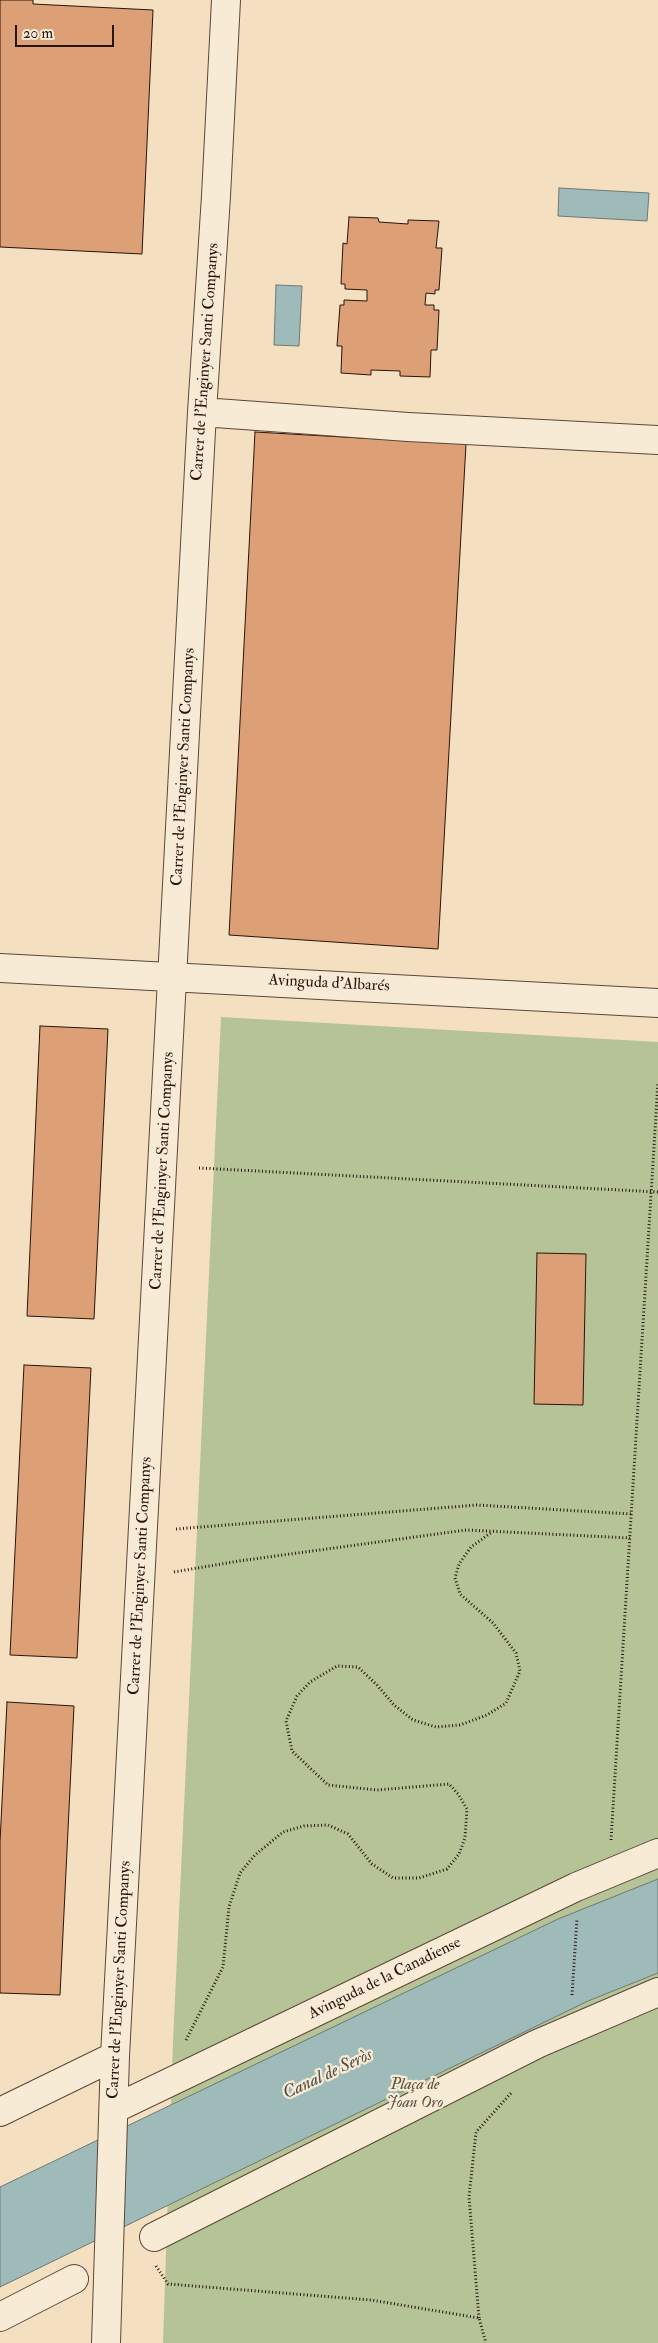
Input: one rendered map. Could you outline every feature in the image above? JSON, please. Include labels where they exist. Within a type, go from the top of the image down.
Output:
[{"type":"street","name":"Carrer de l'Enginyer Santi Companys","points":[[106,2343],[115,2056],[174,976],[202,412],[226,0]]},
{"type":"street","points":[[202,412],[408,427],[658,440]]},
{"type":"street","name":"Avinguda d'Albarés","points":[[0,968],[658,1003]]},
{"type":"street","name":"Avinguda de la Canadiense","points":[[114,2109],[567,1891],[658,1853]]},
{"type":"street","points":[[155,2251],[528,2049],[658,1992]]},
{"type":"street","points":[[0,2112],[115,2056]]},
{"type":"street","points":[[0,2317],[74,2279]]},
{"type":"path","points":[[609,1874],[658,1082]]},
{"type":"path","points":[[198,1168],[658,1192]]},
{"type":"path","points":[[176,1529],[477,1505],[631,1514]]},
{"type":"path","points":[[174,1572],[239,1561],[466,1530],[630,1538]]},
{"type":"path","points":[[184,2044],[223,1967],[230,1907],[240,1873],[255,1855],[283,1832],[304,1826],[328,1825],[348,1834],[372,1864],[393,1878],[419,1878],[447,1869],[459,1854],[465,1838],[467,1809],[449,1784],[377,1790],[328,1785],[292,1751],[286,1721],[297,1696],[310,1682],[337,1666],[358,1666],[377,1684],[394,1705],[413,1720],[436,1727],[460,1724],[487,1714],[506,1703],[520,1672],[516,1653],[493,1624],[460,1594],[455,1578],[459,1564],[471,1547],[492,1532]]},
{"type":"path","points":[[571,2004],[578,1912]]},
{"type":"path","points":[[486,2343],[479,2318],[469,2197],[476,2132],[510,2096],[528,2049]]},
{"type":"path","points":[[155,2251],[168,2284],[371,2300],[479,2318]]},
{"type":"green space","name":"Plaça de Joan Oro","points":[[221,1017],[658,1042],[658,2343],[163,2343],[173,2041]]},
{"type":"water","points":[[559,188],[649,193],[647,221],[558,216]]},
{"type":"water","points":[[276,285],[302,286],[299,346],[274,345]]},
{"type":"water","name":"Canal de Seròs","points":[[658,1879],[658,1973],[588,2001],[0,2287],[0,2187],[558,1919]]},
{"type":"building","points":[[0,0],[33,0],[33,4],[153,10],[142,254],[0,247]]},
{"type":"building","points":[[349,217],[378,218],[379,222],[408,224],[408,220],[439,221],[436,248],[442,248],[439,290],[435,290],[435,294],[426,293],[425,305],[434,305],[434,310],[439,310],[437,350],[431,350],[430,377],[400,376],[400,371],[371,370],[371,375],[341,373],[342,346],[337,346],[340,305],[344,305],[344,300],[367,301],[367,290],[345,289],[345,284],[341,284],[343,243],[347,244]]},
{"type":"building","points":[[255,432],[466,444],[438,949],[229,935]]},
{"type":"building","points":[[40,1026],[108,1029],[94,1319],[27,1316]]},
{"type":"building","points":[[537,1253],[586,1254],[583,1405],[534,1404]]},
{"type":"building","points":[[24,1365],[91,1368],[77,1658],[10,1655]]},
{"type":"building","points":[[7,1702],[74,1706],[60,1995],[0,1993],[0,1842]]}]
